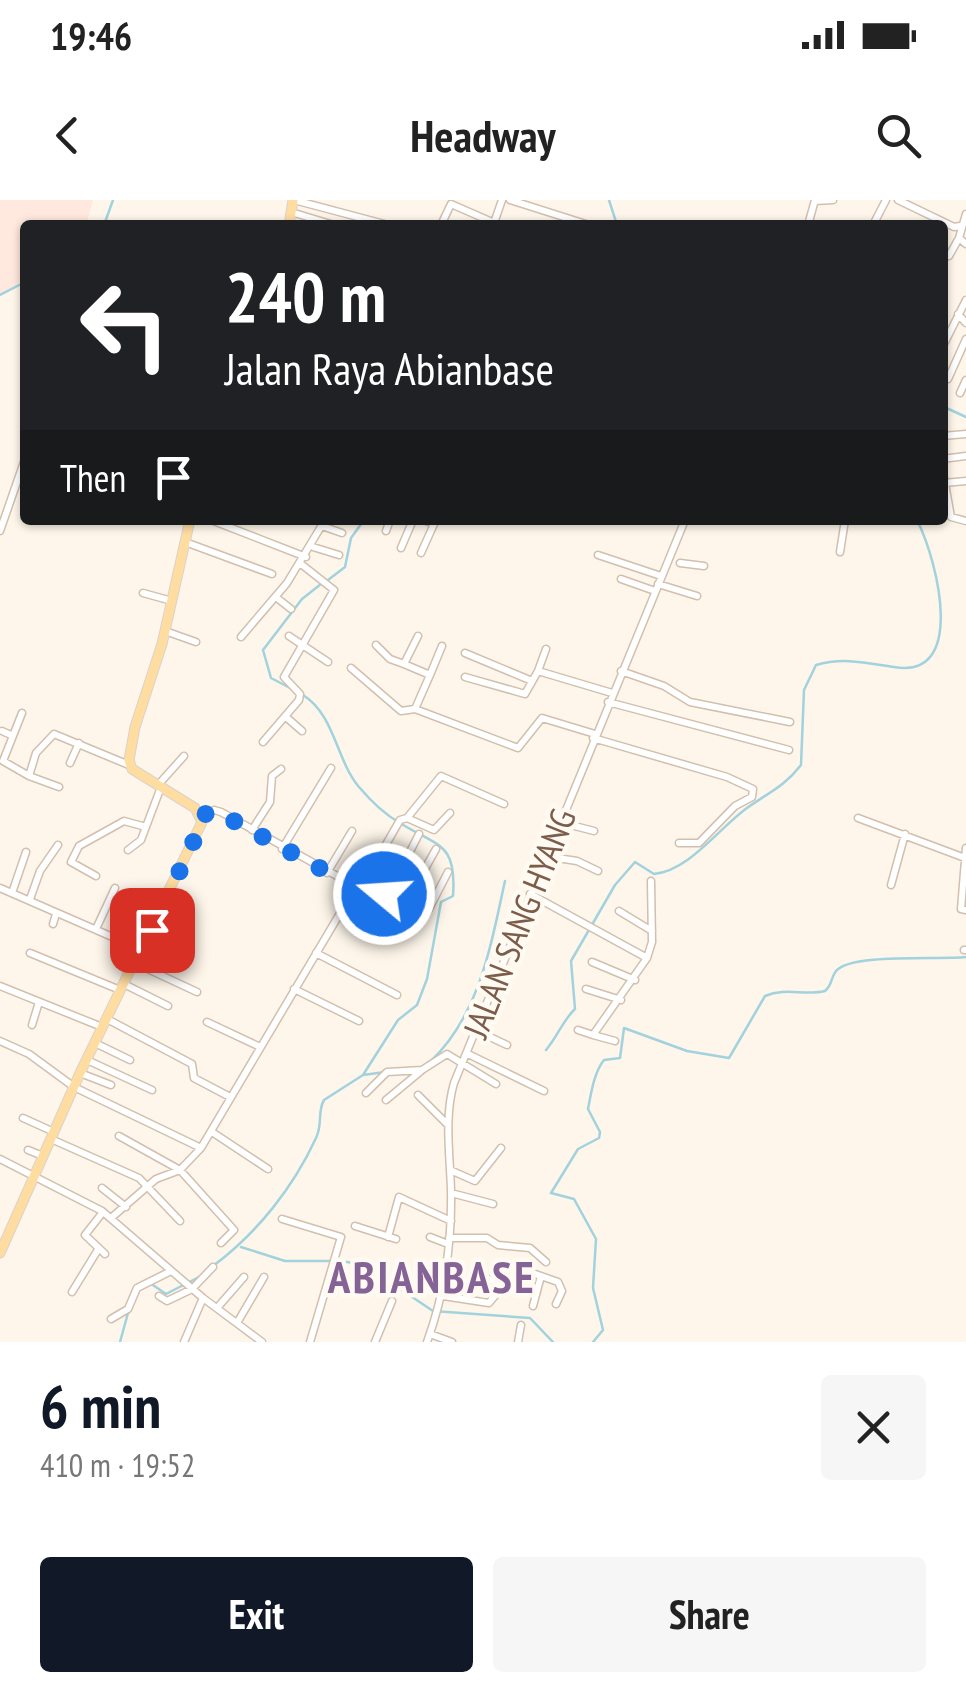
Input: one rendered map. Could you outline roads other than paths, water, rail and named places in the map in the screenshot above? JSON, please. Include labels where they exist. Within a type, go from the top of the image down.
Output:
[{"type":"main road","points":[[290,220],[294,200]]},
{"type":"main road","points":[[0,1253],[5,1231],[36,1174],[80,1072],[198,832],[201,816],[129,765],[134,727],[165,631],[189,525]]},
{"type":"street","points":[[294,200],[369,220]]},
{"type":"street","points":[[510,200],[573,220]]},
{"type":"street","points":[[815,200],[834,200]]},
{"type":"street","points":[[898,200],[933,220]]},
{"type":"street","points":[[443,220],[450,204],[487,220]]},
{"type":"street","points":[[292,212],[318,220]]},
{"type":"street","points":[[949,256],[963,241],[960,226],[966,214]]},
{"type":"street","points":[[948,224],[960,226]]},
{"type":"street","points":[[948,335],[966,300]]},
{"type":"street","points":[[958,314],[966,323]]},
{"type":"street","points":[[948,378],[966,338]]},
{"type":"street","points":[[960,393],[966,380]]},
{"type":"street","points":[[0,531],[20,473]]},
{"type":"street","points":[[223,525],[304,560],[327,580],[333,594],[284,677],[300,696],[263,742]]},
{"type":"street","points":[[241,637],[277,598],[313,547],[323,525]]},
{"type":"street","points":[[328,525],[342,533]]},
{"type":"street","points":[[386,531],[388,525]]},
{"type":"street","points":[[401,548],[410,525]]},
{"type":"street","points":[[420,554],[433,525]]},
{"type":"street","name":"JALAN SANG HYANG","points":[[428,1338],[443,1296],[449,1241],[451,1094],[544,856],[683,525]]},
{"type":"street","points":[[840,552],[845,525]]},
{"type":"street","points":[[185,542],[272,574]]},
{"type":"street","points":[[313,547],[339,555]]},
{"type":"street","points":[[598,555],[658,584],[697,596]]},
{"type":"street","points":[[680,563],[704,566]]},
{"type":"street","points":[[621,579],[658,584]]},
{"type":"street","points":[[287,583],[298,590]]},
{"type":"street","points":[[143,593],[172,601]]},
{"type":"street","points":[[277,598],[292,609]]},
{"type":"street","points":[[165,631],[196,642]]},
{"type":"street","points":[[289,636],[328,662]]},
{"type":"street","points":[[404,664],[418,636]]},
{"type":"street","points":[[376,644],[390,659],[430,675]]},
{"type":"street","points":[[415,709],[442,646]]},
{"type":"street","points":[[464,677],[524,694],[546,649]]},
{"type":"street","points":[[465,652],[532,682]]},
{"type":"street","points":[[351,668],[401,712],[415,709],[518,748],[542,718],[753,790],[752,797],[735,806],[700,842],[678,843]]},
{"type":"street","points":[[621,670],[690,702],[790,722]]},
{"type":"street","points":[[538,671],[612,693]]},
{"type":"street","points":[[608,702],[789,750]]},
{"type":"street","points":[[22,712],[4,764],[59,787]]},
{"type":"street","points":[[286,717],[302,731]]},
{"type":"street","points":[[2,730],[11,735]]},
{"type":"street","points":[[29,776],[36,753],[54,734],[129,765]]},
{"type":"street","points":[[70,764],[79,743]]},
{"type":"street","points":[[128,850],[136,848],[159,786],[184,756]]},
{"type":"street","points":[[282,849],[332,768]]},
{"type":"street","points":[[252,830],[270,802],[272,776],[281,770]]},
{"type":"street","points":[[111,1218],[149,1185],[180,1170],[201,1148],[258,1046],[398,822],[407,818],[441,776],[504,804]]},
{"type":"street","points":[[201,816],[216,810],[282,849],[380,898],[395,881],[419,834]]},
{"type":"street","points":[[407,818],[432,830],[450,813]]},
{"type":"street","points":[[858,818],[905,834],[965,862]]},
{"type":"street","points":[[96,876],[71,862],[80,846],[124,820],[146,827]]},
{"type":"street","points":[[559,822],[594,831]]},
{"type":"street","points":[[327,873],[352,832]]},
{"type":"street","points":[[891,885],[905,834]]},
{"type":"street","points":[[30,898],[40,872],[58,845]]},
{"type":"street","points":[[413,890],[436,848]]},
{"type":"street","points":[[966,848],[961,909],[966,910]]},
{"type":"street","points":[[13,890],[26,852]]},
{"type":"street","points":[[544,856],[577,861],[598,871]]},
{"type":"street","points":[[426,914],[448,872]]},
{"type":"street","points":[[395,881],[433,901]]},
{"type":"street","points":[[593,1035],[647,958],[652,931],[651,881]]},
{"type":"street","points":[[0,888],[13,890],[56,914],[141,950]]},
{"type":"street","points":[[96,929],[116,888]]},
{"type":"street","points":[[138,893],[139,903],[184,916]]},
{"type":"street","points":[[530,894],[647,958]]},
{"type":"street","points":[[619,912],[652,931]]},
{"type":"street","points":[[53,924],[56,914]]},
{"type":"street","points":[[152,930],[176,940]]},
{"type":"street","points":[[30,952],[168,1006]]},
{"type":"street","points":[[316,953],[396,995]]},
{"type":"street","points":[[135,962],[197,992]]},
{"type":"street","points":[[592,962],[635,980]]},
{"type":"street","points":[[0,986],[105,1023],[192,1064],[194,1078],[230,1097]]},
{"type":"street","points":[[294,989],[359,1021]]},
{"type":"street","points":[[586,989],[621,1000]]},
{"type":"street","points":[[32,1026],[39,1002]]},
{"type":"street","points":[[207,1022],[258,1046]]},
{"type":"street","points":[[578,1030],[615,1041]]},
{"type":"street","points":[[476,1031],[507,1045]]},
{"type":"street","points":[[0,1041],[28,1054],[74,1088],[201,1148]]},
{"type":"street","points":[[95,1043],[130,1060]]},
{"type":"street","points":[[386,1100],[446,1054],[496,1084]]},
{"type":"street","points":[[468,1054],[544,1091]]},
{"type":"street","points":[[86,1060],[152,1090]]},
{"type":"street","points":[[366,1092],[388,1072],[422,1070]]},
{"type":"street","points":[[80,1072],[111,1085]]},
{"type":"street","points":[[418,1096],[448,1125]]},
{"type":"street","points":[[23,1118],[149,1185],[180,1221]]},
{"type":"street","points":[[212,1132],[268,1168]]},
{"type":"street","points":[[119,1136],[180,1170],[234,1230],[221,1243]]},
{"type":"street","points":[[450,1170],[475,1181],[500,1148]]},
{"type":"street","points":[[28,1150],[43,1156]]},
{"type":"street","points":[[0,1159],[36,1174],[103,1212],[188,1286],[262,1342]]},
{"type":"street","points":[[102,1188],[126,1207]]},
{"type":"street","points":[[451,1193],[493,1204]]},
{"type":"street","points":[[354,1226],[392,1238],[400,1197],[450,1221]]},
{"type":"street","points":[[72,1292],[102,1251],[85,1235],[103,1212]]},
{"type":"street","points":[[282,1219],[304,1230],[341,1238],[310,1342]]},
{"type":"street","points":[[430,1237],[449,1241],[487,1238],[498,1245],[526,1247],[546,1262]]},
{"type":"street","points":[[159,1296],[170,1300],[213,1267]]},
{"type":"street","points":[[443,1296],[489,1304],[516,1268],[560,1284],[556,1304]]},
{"type":"street","points":[[111,1320],[128,1309],[137,1288],[171,1270]]},
{"type":"street","points":[[534,1306],[541,1276]]},
{"type":"street","points":[[217,1308],[244,1277]]},
{"type":"street","points":[[237,1323],[264,1277]]},
{"type":"street","points":[[488,1279],[504,1284]]},
{"type":"street","points":[[184,1342],[203,1298]]},
{"type":"street","points":[[374,1342],[392,1301]]},
{"type":"street","points":[[518,1342],[521,1325]]},
{"type":"street","points":[[428,1338],[452,1342]]},
{"type":"waterway","points":[[106,220],[113,200]]},
{"type":"waterway","points":[[609,200],[615,220]]},
{"type":"waterway","points":[[0,295],[20,285]]},
{"type":"waterway","points":[[948,409],[966,417]]},
{"type":"waterway","points":[[328,580],[345,567],[351,538],[360,525]]},
{"type":"waterway","points":[[546,1050],[575,1009],[571,961],[615,885],[635,862],[654,874],[679,865],[801,765],[804,690],[816,665],[845,661],[917,666],[931,656],[939,638],[941,615],[933,563],[919,525]]},
{"type":"waterway","points":[[292,689],[271,678],[263,650],[302,599],[321,584]]},
{"type":"waterway","points":[[303,695],[322,714],[351,776],[363,792],[388,815],[435,842],[452,865],[453,896],[441,902],[427,979],[417,1005],[398,1020],[363,1075]]},
{"type":"waterway","points":[[431,1061],[448,1042],[472,1000],[505,881]]},
{"type":"waterway","points":[[593,1342],[603,1330],[593,1288],[596,1239],[574,1199],[551,1193],[578,1149],[599,1138],[600,1132],[588,1109],[592,1090],[604,1060],[620,1058],[624,1028],[687,1051],[729,1058],[765,996],[825,991],[836,971],[858,962],[966,957]]},
{"type":"waterway","points":[[213,1266],[259,1224],[285,1192],[316,1138],[324,1100],[363,1075],[415,1068]]},
{"type":"waterway","points":[[241,1247],[285,1261],[330,1261]]},
{"type":"waterway","points":[[338,1261],[363,1264],[433,1311],[530,1318],[553,1342]]},
{"type":"waterway","points":[[150,1283],[166,1294],[199,1277]]},
{"type":"waterway","points":[[120,1342],[128,1313]]},
{"type":"district","name":"ABIANBASE","points":[[432,1276]]}]
